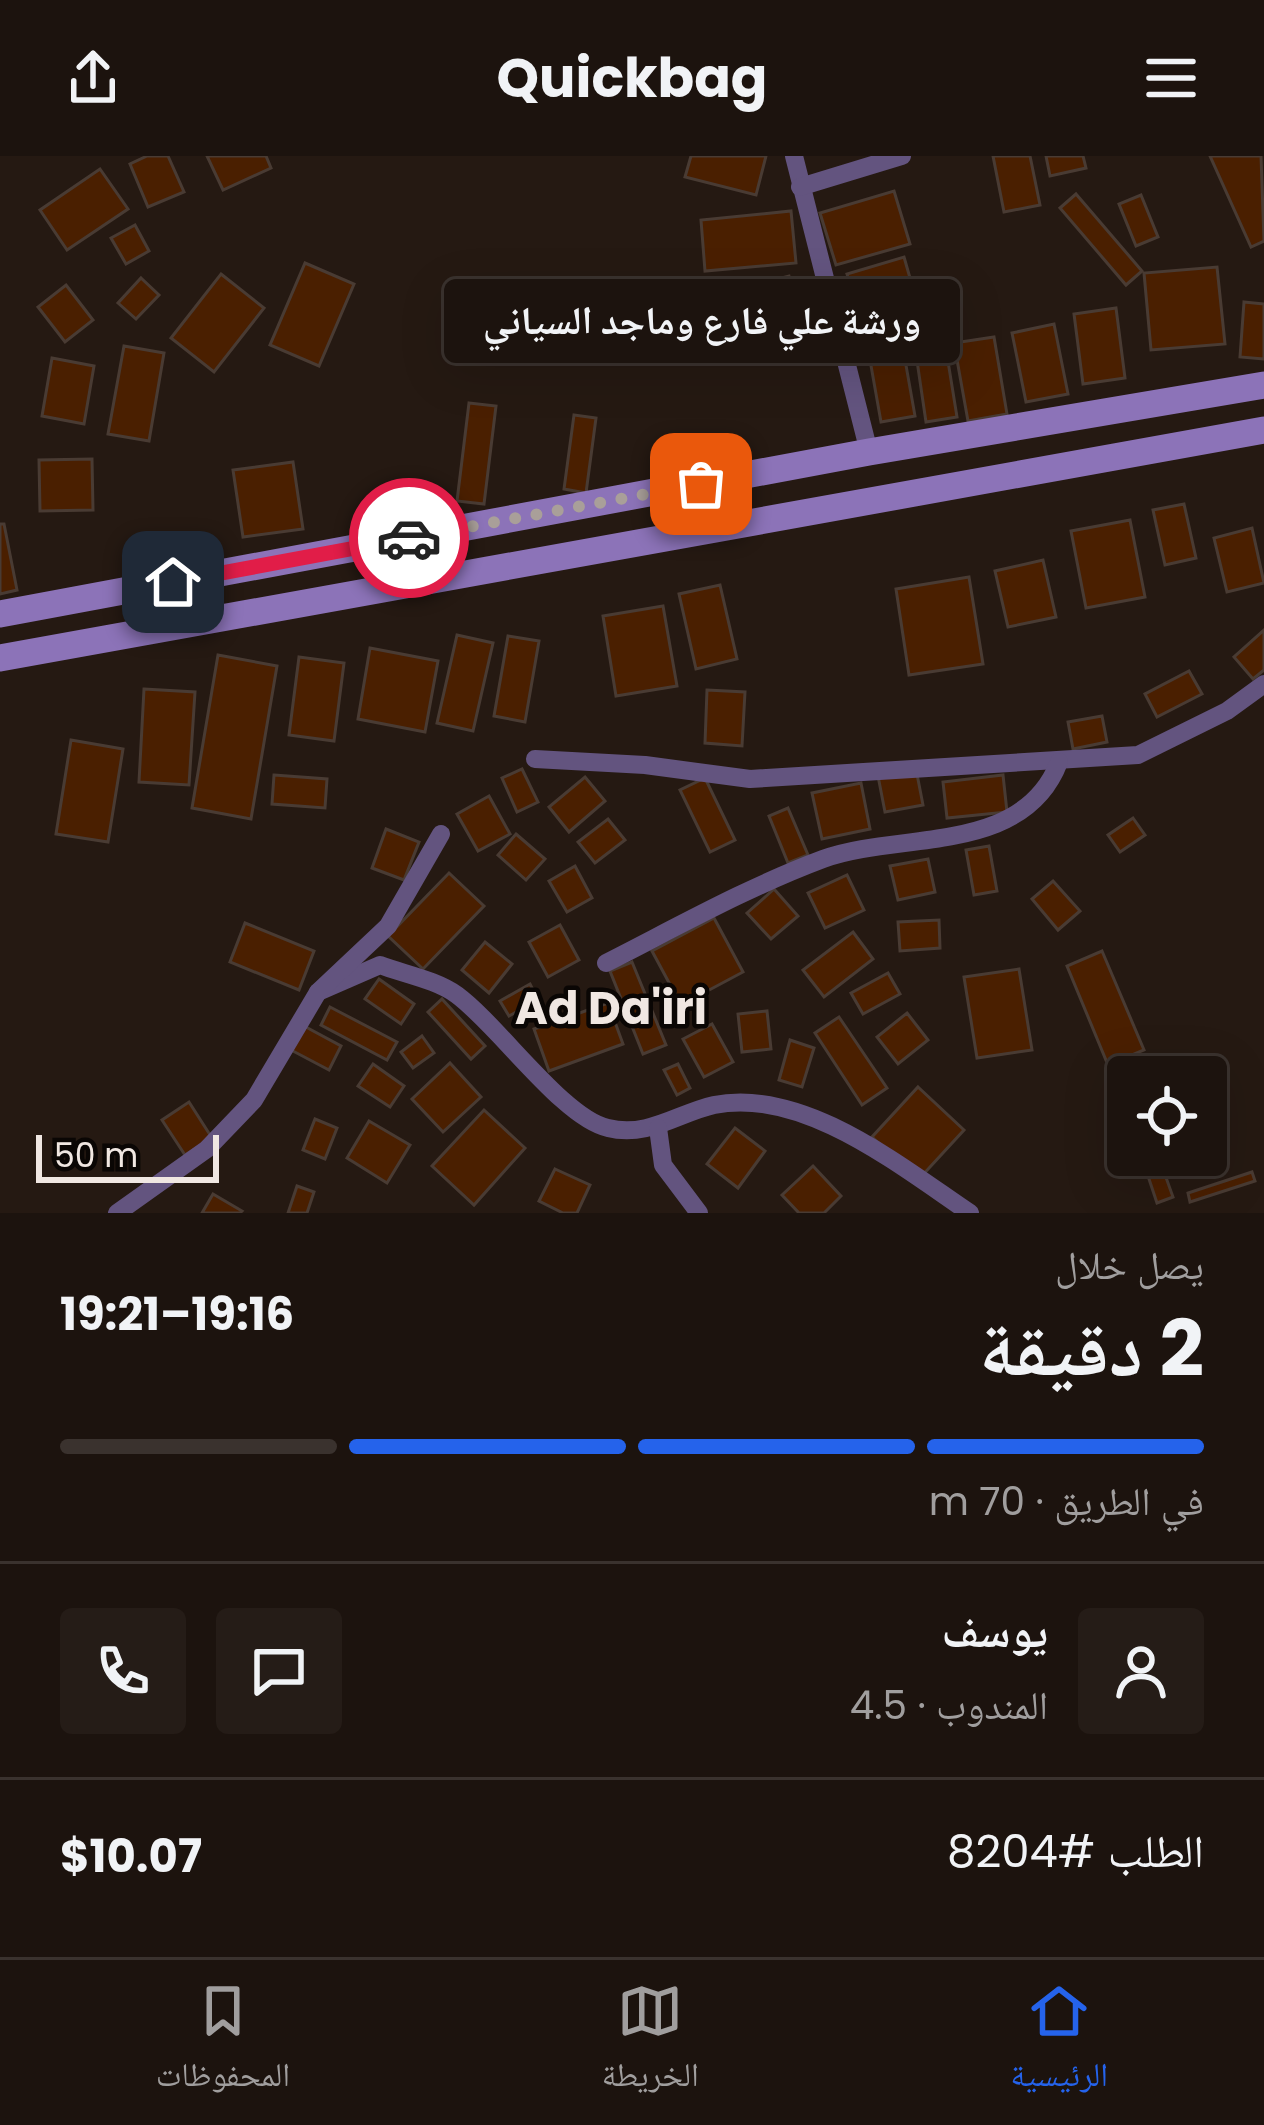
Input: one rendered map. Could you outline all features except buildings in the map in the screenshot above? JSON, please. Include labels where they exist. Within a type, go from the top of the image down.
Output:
[{"type":"main road","points":[[0,614],[869,452],[1264,385]]},
{"type":"main road","points":[[0,658],[1264,430]]},
{"type":"main road","points":[[575,507],[585,551]]},
{"type":"street","points":[[794,156],[869,452]]},
{"type":"street","points":[[800,187],[902,156]]},
{"type":"street","points":[[535,759],[645,764],[750,779],[1138,755],[1227,711],[1264,684]]},
{"type":"street","points":[[606,963],[827,857],[965,836],[1021,811],[1053,778],[1059,761]]},
{"type":"street","points":[[116,1213],[207,1149],[254,1100],[318,992],[388,926],[441,834]]},
{"type":"street","points":[[318,992],[380,965],[454,992],[559,1098],[607,1128],[658,1128],[714,1106],[771,1103],[862,1141],[970,1213]]},
{"type":"street","points":[[658,1128],[663,1166],[699,1213]]},
{"type":"way so far","points":[[409,538],[701,484]]},
{"type":"place","name":"ورشة علي فارع وماجد السياني","points":[[701,484]]},
{"type":"district","name":"Ad Da'iri","points":[[611,1008]]},
{"type":"route","points":[[173,582],[409,538]]}]
